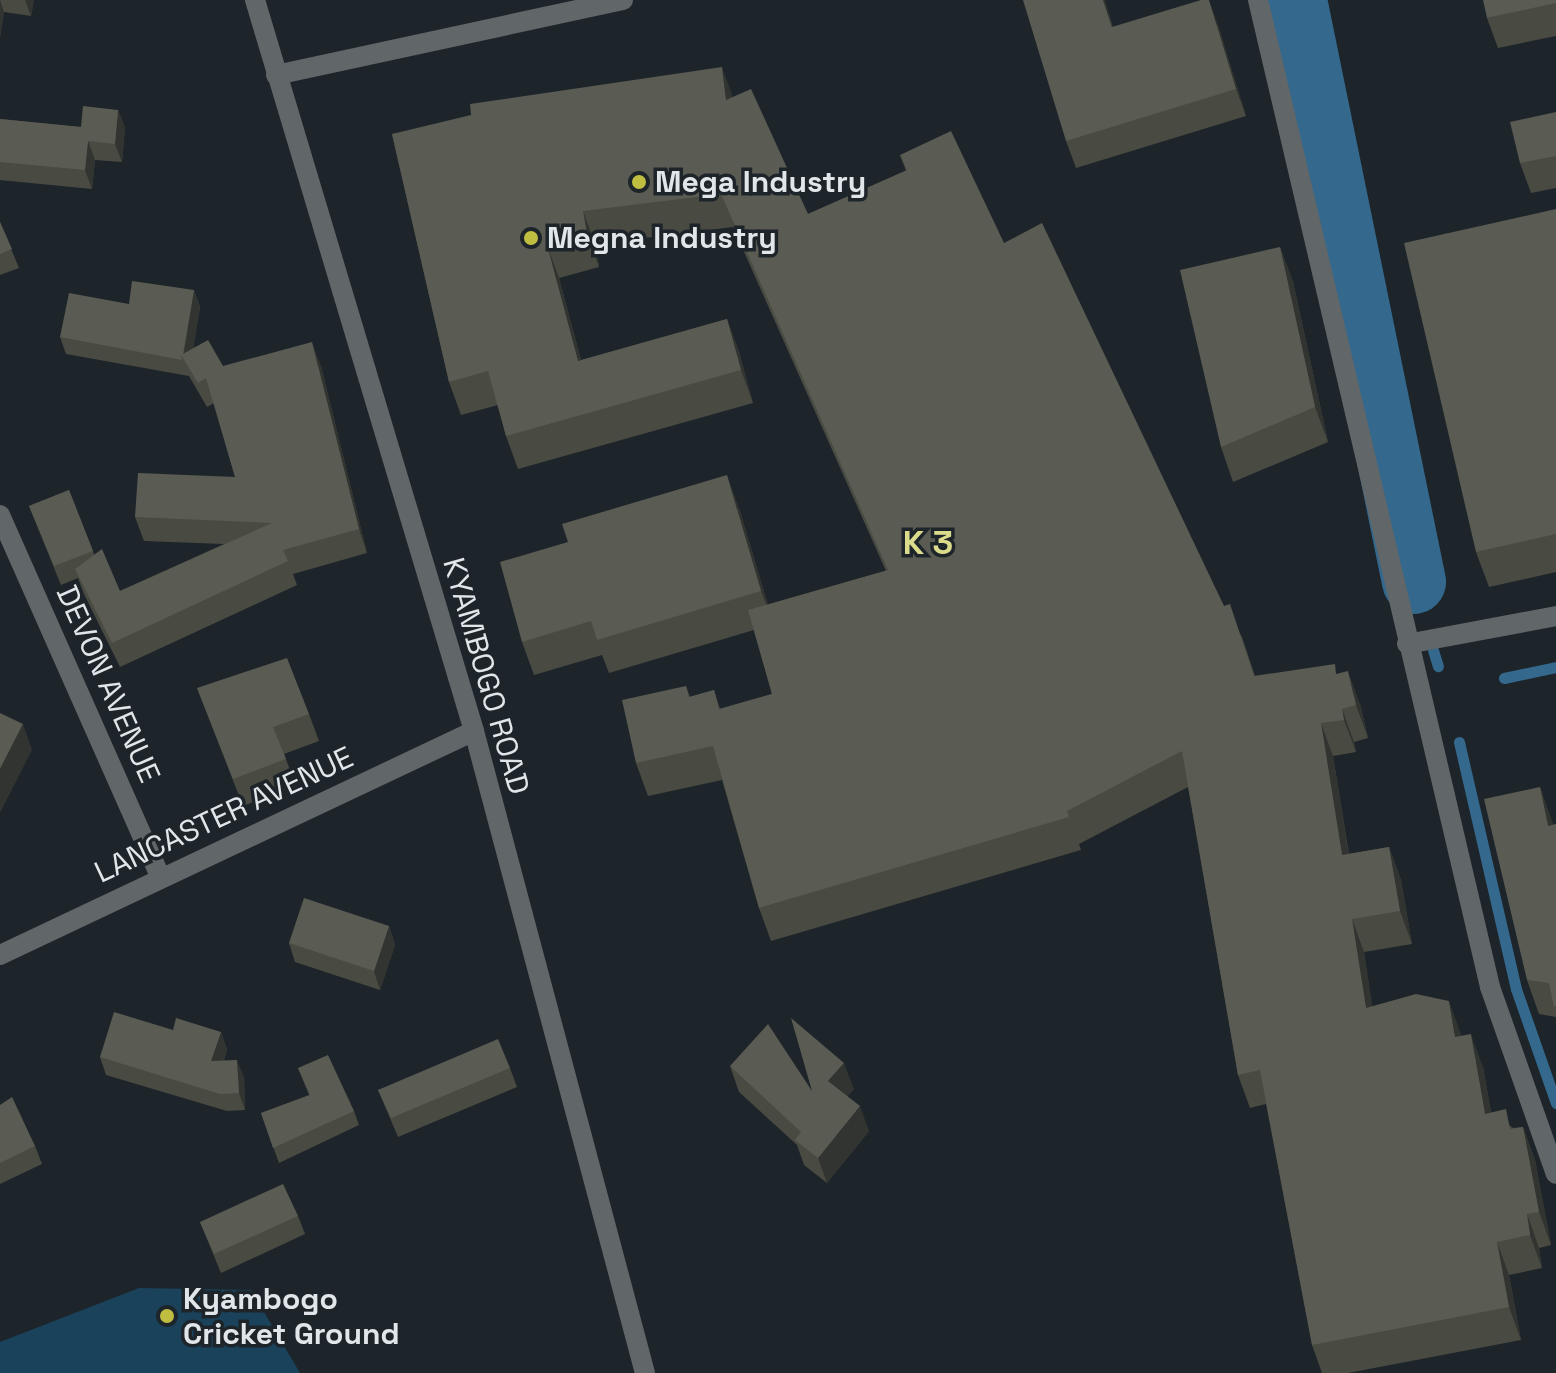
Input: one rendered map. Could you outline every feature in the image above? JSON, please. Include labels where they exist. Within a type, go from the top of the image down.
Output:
[{"type":"street","name":"KYAMBOGO ROAD","points":[[255,0],[474,731],[645,1373]]},
{"type":"street","points":[[276,75],[623,0]]},
{"type":"street","points":[[1258,0],[1490,987],[1556,1174]]},
{"type":"street","name":"DEVON AVENUE","points":[[0,515],[161,878]]},
{"type":"street","points":[[1407,644],[1556,616]]},
{"type":"street","name":"LANCASTER AVENUE","points":[[0,955],[474,731]]},
{"type":"shaded area","name":"Kyambogo Cricket Ground","points":[[139,1288],[251,1290],[300,1373],[0,1373],[0,1342]]},
{"type":"building","points":[[1023,0],[1103,0],[1112,27],[1209,0],[1236,89],[1066,141]]},
{"type":"building","points":[[1483,0],[1556,0],[1556,3],[1487,18]]},
{"type":"building","points":[[722,67],[726,100],[751,89],[808,214],[907,170],[900,155],[951,131],[1004,243],[1042,223],[1224,606],[1230,604],[1254,676],[1335,664],[1336,674],[1348,671],[1356,705],[1342,709],[1344,720],[1321,723],[1342,855],[1389,847],[1400,911],[1352,919],[1366,1008],[1416,994],[1449,1001],[1455,1037],[1471,1034],[1485,1114],[1506,1109],[1510,1129],[1523,1127],[1539,1212],[1527,1214],[1530,1235],[1497,1242],[1509,1307],[1312,1345],[1260,1070],[1238,1075],[1182,751],[1067,811],[1069,817],[759,908],[713,746],[636,763],[622,700],[686,686],[689,697],[714,690],[719,709],[772,694],[748,610],[888,570],[721,194],[583,211],[587,234],[547,245],[578,361],[727,319],[741,370],[506,436],[488,371],[449,382],[392,134],[471,115],[470,104]]},
{"type":"building","points":[[83,106],[118,110],[115,144],[88,141],[85,170],[0,162],[0,119],[81,127]]},
{"type":"building","points":[[1556,112],[1556,156],[1520,163],[1510,122]]},
{"type":"building","points":[[1556,209],[1556,534],[1476,552],[1404,243]]},
{"type":"building","points":[[0,222],[12,249],[0,254]]},
{"type":"building","points":[[1280,247],[1315,407],[1221,447],[1180,270]]},
{"type":"building","points":[[132,281],[194,290],[182,360],[60,337],[69,293],[129,304]]},
{"type":"building","points":[[208,340],[223,366],[312,342],[359,529],[283,550],[288,561],[112,643],[75,569],[102,549],[120,591],[272,523],[135,517],[138,473],[235,477],[206,378],[198,383],[181,355]]},
{"type":"building","points":[[727,475],[761,591],[597,640],[591,621],[522,642],[500,562],[568,542],[562,524]]},
{"type":"building","points":[[69,490],[93,551],[54,566],[29,506]]},
{"type":"building","points":[[287,658],[309,714],[273,727],[286,759],[233,779],[197,688]]},
{"type":"building","points":[[0,713],[23,724],[0,769]]},
{"type":"building","points":[[1540,787],[1548,826],[1556,824],[1554,1007],[1549,983],[1527,980],[1484,799]]},
{"type":"building","points":[[304,898],[389,926],[374,971],[289,943]]},
{"type":"building","points":[[114,1012],[173,1030],[176,1018],[221,1032],[211,1061],[237,1060],[239,1093],[220,1094],[100,1057]]},
{"type":"building","points":[[791,1018],[844,1063],[828,1081],[860,1106],[818,1158],[795,1140],[801,1132],[730,1066],[768,1024],[812,1091]]},
{"type":"building","points":[[498,1039],[510,1068],[391,1118],[378,1090]]},
{"type":"building","points":[[328,1055],[354,1111],[273,1148],[261,1113],[310,1095],[298,1068]]},
{"type":"building","points":[[12,1097],[35,1146],[0,1163],[0,1105]]},
{"type":"building","points":[[283,1184],[298,1216],[214,1254],[200,1222]]},
{"type":"waterway","points":[[1295,0],[1414,582]]},
{"type":"waterway","points":[[1433,650],[1438,666]]},
{"type":"waterway","points":[[1504,678],[1556,667]]},
{"type":"waterway","points":[[1459,742],[1516,989],[1556,1103]]},
{"type":"place","name":"Mega Industry","points":[[639,182]]},
{"type":"place","name":"Megna Industry","points":[[531,238]]},
{"type":"place","name":"Kyambogo Cricket Ground","points":[[167,1316]]},
{"type":"district","name":"K 3","points":[[928,543]]}]
